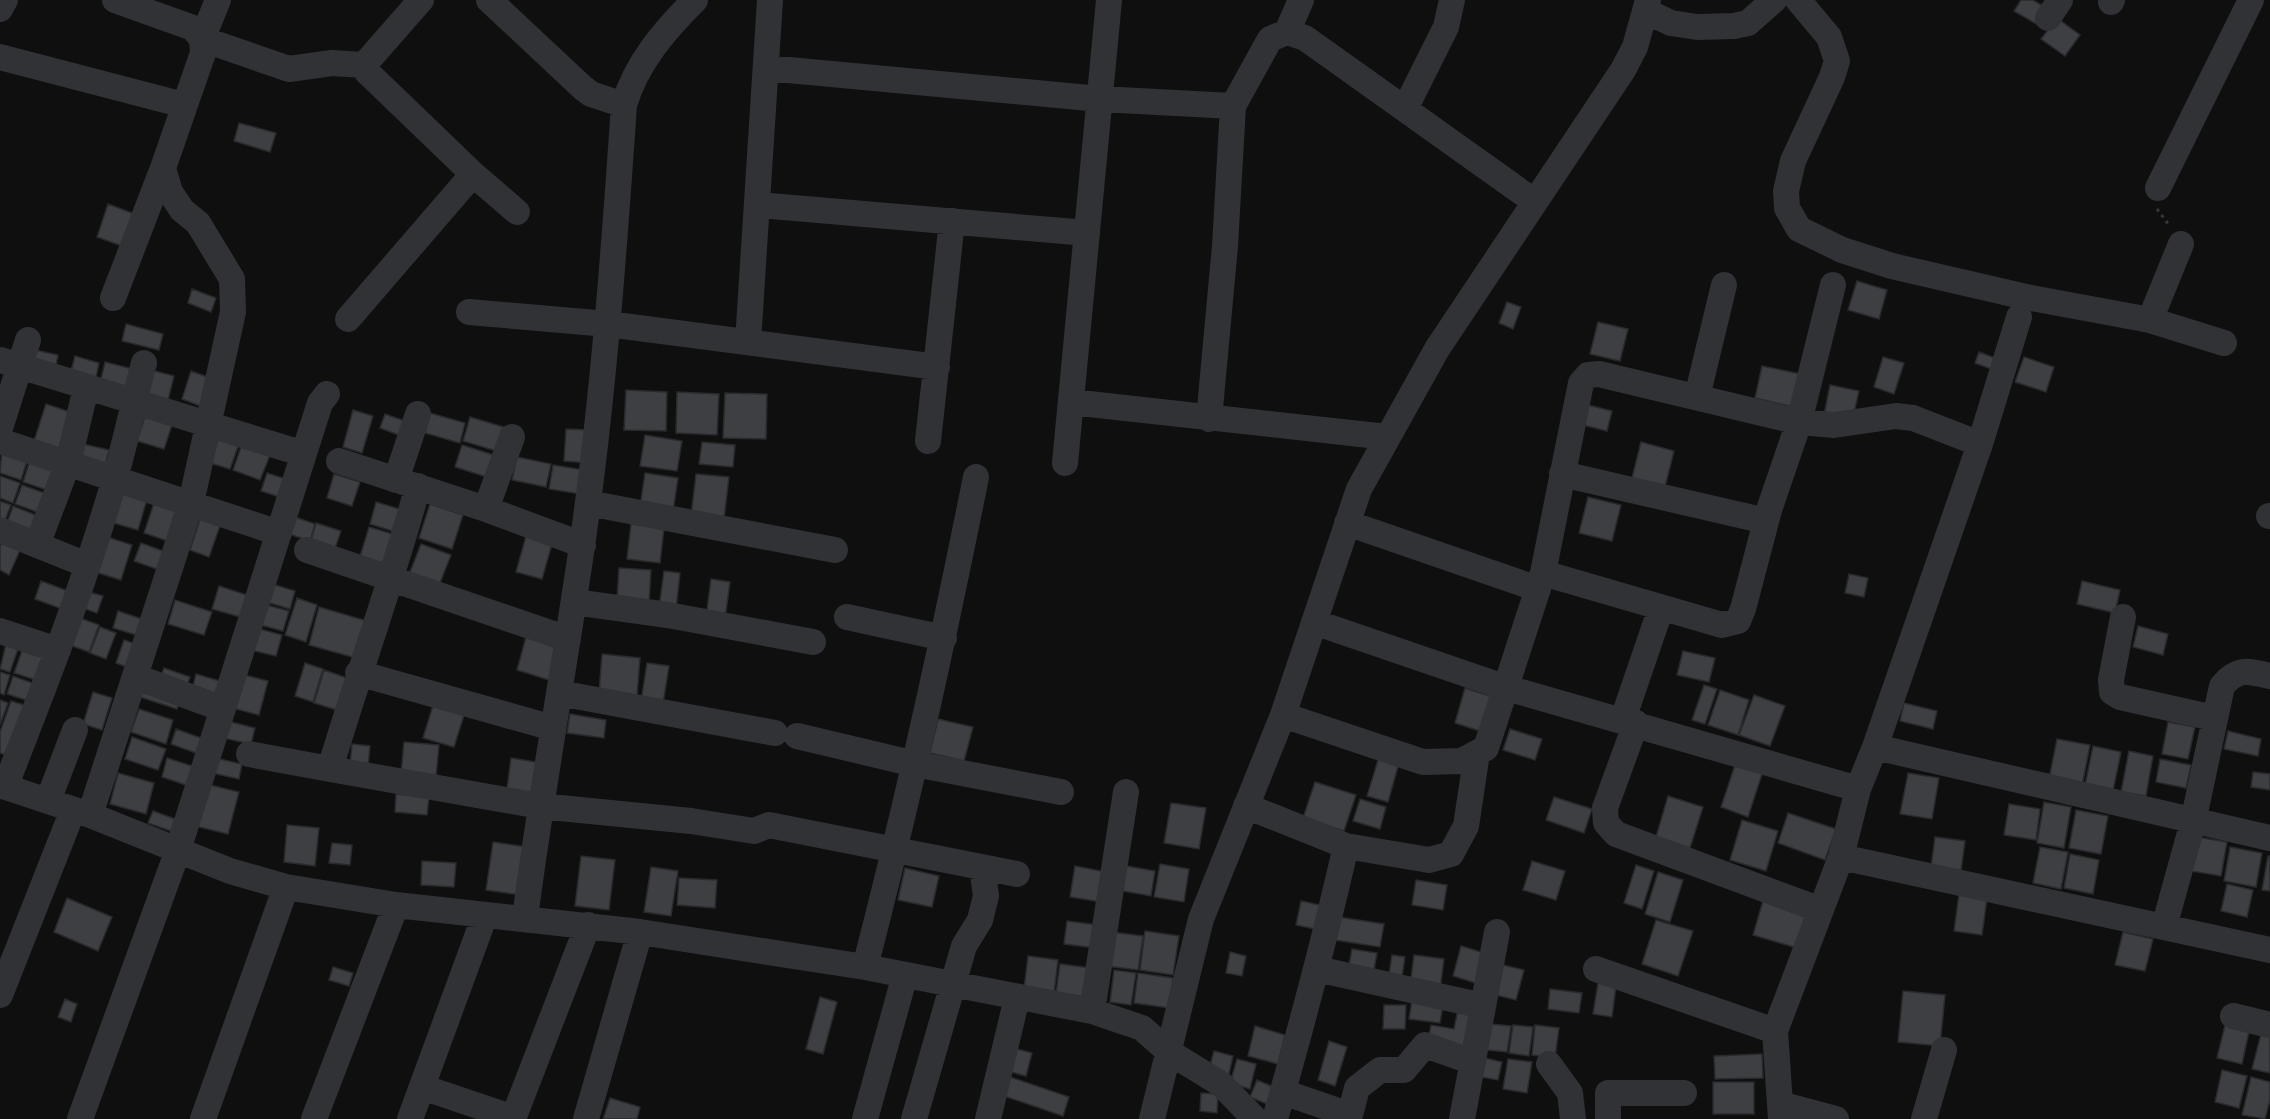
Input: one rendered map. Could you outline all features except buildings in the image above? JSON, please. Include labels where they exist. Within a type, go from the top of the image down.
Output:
[{"type":"street","points":[[0,9],[5,0]]},
{"type":"street","points":[[116,0],[193,28],[202,39],[289,69],[332,63],[364,65]]},
{"type":"street","points":[[112,298],[163,168],[203,53],[202,39],[218,0]]},
{"type":"street","points":[[364,65],[371,53],[422,0]]},
{"type":"street","points":[[489,0],[583,88],[591,94],[624,105]]},
{"type":"street","points":[[525,918],[540,806],[588,503],[608,324],[624,105],[631,79],[647,54],[695,0]]},
{"type":"street","points":[[748,342],[759,205],[770,0]]},
{"type":"street","points":[[1065,463],[1109,0]]},
{"type":"street","points":[[1287,32],[1301,0]]},
{"type":"street","points":[[1405,109],[1446,27],[1452,0]]},
{"type":"street","points":[[1152,1119],[1201,920],[1283,715],[1359,489],[1387,437],[1437,350],[1623,70],[1635,46],[1646,6],[1671,23],[1697,27],[1734,26],[1748,23],[1774,0]]},
{"type":"street","points":[[1798,0],[1829,37],[1837,61],[1793,161],[1786,191],[1788,208],[1799,229],[1842,250],[1892,266],[2026,297],[2150,320],[2224,343]]},
{"type":"street","points":[[2158,188],[2252,0]]},
{"type":"street","points":[[1209,419],[1225,246],[1233,106],[1270,39],[1287,32],[1305,38],[1535,202]]},
{"type":"street","points":[[0,57],[184,105]]},
{"type":"street","points":[[364,65],[367,72],[473,174],[517,212]]},
{"type":"street","points":[[766,68],[1100,99],[1233,106]]},
{"type":"street","points":[[0,995],[7,957],[82,813],[136,677],[190,503],[233,312],[232,279],[198,223],[182,210],[170,192],[163,168]]},
{"type":"street","points":[[348,319],[473,174]]},
{"type":"street","points":[[759,205],[1087,233]]},
{"type":"street","points":[[928,441],[938,367],[952,221]]},
{"type":"street","points":[[2150,320],[2181,244]]},
{"type":"street","points":[[1696,397],[1724,285]]},
{"type":"street","points":[[1347,523],[1541,581],[1661,608],[1722,625],[1738,621],[1766,521],[1799,422],[1833,285]]},
{"type":"street","points":[[469,312],[608,324],[938,367]]},
{"type":"street","points":[[1836,1119],[1780,1111],[1775,1031],[1841,857],[1858,789],[1875,747],[1980,444],[2019,317]]},
{"type":"street","points":[[0,428],[10,363],[28,340]]},
{"type":"street","points":[[10,363],[304,454]]},
{"type":"street","points":[[144,363],[116,478],[87,565],[58,650],[2,786],[82,813],[230,871],[286,887],[396,905],[639,932],[865,967],[1092,1011],[1142,1028],[1169,1052],[1221,1084],[1255,1119]]},
{"type":"street","points":[[1283,715],[1423,762],[1462,761],[1486,748],[1541,581],[1581,382],[1588,375],[1599,374],[1799,422],[1834,425],[1896,416],[1913,418],[1980,444]]},
{"type":"street","points":[[37,545],[68,463],[86,388]]},
{"type":"street","points":[[80,1119],[178,850],[320,403],[327,394]]},
{"type":"street","points":[[1071,402],[1387,437]]},
{"type":"street","points":[[330,769],[358,673],[393,578],[418,414]]},
{"type":"street","points":[[486,508],[512,437]]},
{"type":"street","points":[[0,441],[279,533]]},
{"type":"street","points":[[339,461],[486,508],[582,545]]},
{"type":"street","points":[[1562,474],[1766,521]]},
{"type":"street","points":[[865,967],[896,849],[944,638],[976,477]]},
{"type":"street","points":[[588,503],[835,550]]},
{"type":"street","points":[[0,530],[87,565]]},
{"type":"street","points":[[307,550],[568,639]]},
{"type":"street","points":[[574,602],[668,615],[813,642]]},
{"type":"street","points":[[1661,608],[1605,808],[1606,823],[1617,834],[1821,910]]},
{"type":"street","points":[[2123,616],[2111,680],[2112,692],[2120,697],[2214,718]]},
{"type":"street","points":[[847,617],[944,638]]},
{"type":"street","points":[[1314,622],[1507,688],[1630,721],[1858,789]]},
{"type":"street","points":[[0,631],[58,650]]},
{"type":"street","points":[[2164,927],[2193,822],[2222,686],[2231,675],[2248,670],[2270,676]]},
{"type":"street","points":[[358,673],[553,728]]},
{"type":"street","points":[[136,677],[223,709]]},
{"type":"street","points":[[559,693],[786,735],[915,764],[1061,792]]},
{"type":"street","points":[[48,801],[75,730]]},
{"type":"street","points":[[1875,747],[2270,838]]},
{"type":"street","points":[[1246,806],[1346,846],[1429,860],[1451,854],[1466,826],[1477,753]]},
{"type":"street","points":[[249,754],[540,806],[691,820],[754,831],[769,825],[1017,874]]},
{"type":"street","points":[[1092,1011],[1126,792]]},
{"type":"street","points":[[1275,1119],[1298,1028],[1317,969],[1346,846]]},
{"type":"street","points":[[1841,857],[2270,950]]},
{"type":"street","points":[[914,1119],[964,946],[980,920],[986,896],[982,867]]},
{"type":"street","points":[[203,1119],[286,887]]},
{"type":"street","points":[[314,1119],[396,905]]},
{"type":"street","points":[[410,1119],[485,915]]},
{"type":"street","points":[[422,1088],[514,1118],[588,925]]},
{"type":"street","points":[[586,1119],[639,932]]},
{"type":"street","points":[[1462,1119],[1497,932]]},
{"type":"street","points":[[1317,969],[1483,1006]]},
{"type":"street","points":[[1596,969],[1775,1031]]},
{"type":"street","points":[[865,1119],[905,975]]},
{"type":"street","points":[[988,1119],[1017,998]]},
{"type":"street","points":[[2233,1016],[2270,1025]]},
{"type":"street","points":[[1283,1092],[1350,1115],[1357,1088],[1380,1070],[1404,1070],[1425,1045],[1473,1062]]},
{"type":"street","points":[[1924,1119],[1944,1050]]},
{"type":"street","points":[[1549,1064],[1570,1093],[1573,1119]]},
{"type":"street","points":[[1608,1119],[1608,1093],[1684,1093]]},
{"type":"path","points":[[2158,188],[2155,203],[2181,244]]}]
